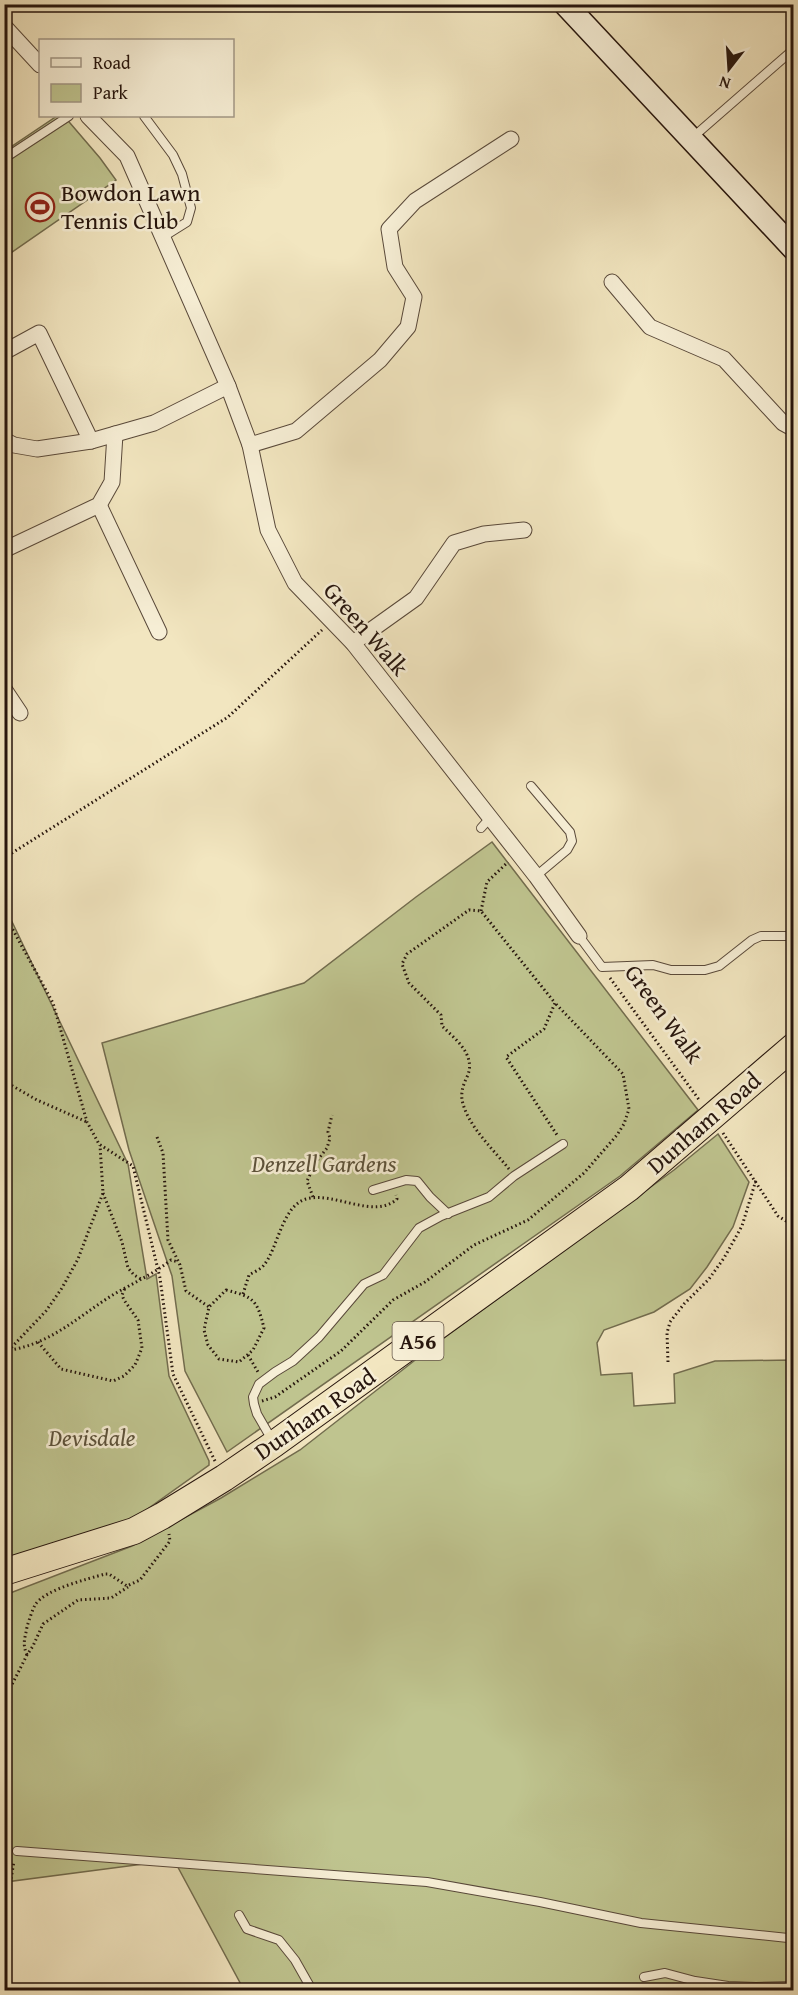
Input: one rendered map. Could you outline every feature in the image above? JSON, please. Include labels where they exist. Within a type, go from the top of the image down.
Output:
[{"type":"highway","name":"Dunham Road","points":[[4,1572],[134,1531],[162,1516],[274,1444],[629,1188],[794,1046]]},
{"type":"main road","points":[[565,4],[691,140],[791,240]]},
{"type":"street","points":[[4,26],[39,64]]},
{"type":"street","name":"Green Walk","points":[[89,117],[127,156],[163,237],[228,386],[250,445],[268,530],[295,583],[353,643],[486,823],[518,853],[579,936]]},
{"type":"street","points":[[250,445],[296,431],[380,360],[408,327],[414,297],[395,267],[389,229],[415,201],[511,139]]},
{"type":"street","points":[[612,282],[650,327],[724,359],[783,423],[794,429]]},
{"type":"street","points":[[6,351],[39,333],[91,441]]},
{"type":"street","points":[[4,440],[14,445],[37,449],[91,441],[154,423],[228,386]]},
{"type":"street","points":[[4,552],[8,548],[99,505],[112,482],[115,434]]},
{"type":"street","points":[[99,505],[159,632]]},
{"type":"street","points":[[353,643],[416,598],[454,543],[484,534],[524,530]]},
{"type":"street","points":[[4,689],[20,713]]},
{"type":"lane","points":[[691,140],[794,49]]},
{"type":"lane","points":[[8,156],[67,117]]},
{"type":"lane","points":[[145,117],[173,155],[183,174],[190,208],[187,222],[163,237]]},
{"type":"lane","points":[[531,786],[570,832],[572,841],[567,850],[536,876]]},
{"type":"lane","name":"Green Walk","points":[[579,936],[602,967]]},
{"type":"lane","points":[[602,967],[653,965],[671,970],[705,970],[719,966],[752,940],[761,936],[794,936]]},
{"type":"lane","points":[[274,1444],[254,1404],[253,1397],[259,1384],[293,1361],[319,1337],[364,1284],[383,1275],[419,1228],[489,1197],[514,1176],[563,1144]]},
{"type":"lane","points":[[373,1190],[406,1180],[417,1181],[448,1214]]},
{"type":"lane","points":[[17,1851],[427,1882],[641,1923],[788,1938],[794,1941]]},
{"type":"lane","points":[[239,1915],[247,1929],[279,1940],[295,1960],[312,1990]]},
{"type":"lane","points":[[644,1977],[665,1973],[711,1983],[756,1987],[794,1986]]},
{"type":"lane","points":[[695,1981],[703,1990],[711,1983]]},
{"type":"path","points":[[4,858],[228,717],[332,621]]},
{"type":"path","points":[[481,911],[487,882],[518,853]]},
{"type":"path","points":[[254,1404],[275,1397],[341,1351],[393,1300],[425,1282],[474,1245],[528,1220],[584,1173],[624,1124],[629,1109],[623,1074],[555,1003],[481,911],[469,910],[408,954],[402,964],[406,978],[441,1016],[442,1026],[465,1048],[469,1061],[469,1073],[462,1086],[462,1102],[472,1123],[514,1176]]},
{"type":"path","points":[[4,919],[13,930],[53,1003],[87,1122],[99,1144],[103,1193],[122,1242],[128,1268],[141,1279]]},
{"type":"path","name":"Green Walk","points":[[602,967],[712,1117],[778,1216],[794,1226]]},
{"type":"path","points":[[555,1003],[544,1029],[506,1057],[563,1144]]},
{"type":"path","points":[[4,1081],[37,1100],[87,1122]]},
{"type":"path","points":[[313,1197],[307,1181],[316,1162],[327,1148],[332,1115]]},
{"type":"path","points":[[157,1137],[163,1153],[168,1240],[178,1262],[186,1290],[209,1307]]},
{"type":"path","points":[[99,1144],[133,1166],[158,1270],[173,1374],[205,1441]]},
{"type":"path","points":[[668,1362],[667,1333],[670,1322],[709,1279],[724,1258],[742,1226],[756,1180]]},
{"type":"path","points":[[243,1294],[249,1275],[264,1266],[281,1229],[294,1208],[303,1200],[313,1197],[328,1198],[365,1207],[392,1204],[397,1199],[393,1184]]},
{"type":"path","points":[[6,1352],[46,1311],[62,1288],[78,1259],[103,1193]]},
{"type":"path","points":[[6,1352],[24,1348],[68,1328],[125,1288],[171,1260],[178,1262]]},
{"type":"path","points":[[38,1342],[61,1369],[113,1381],[124,1376],[135,1365],[142,1348],[138,1320],[122,1295],[125,1288]]},
{"type":"path","points":[[226,1290],[243,1294],[258,1306],[264,1328],[253,1350],[238,1362],[219,1359],[208,1345],[204,1330],[209,1307],[226,1290]]},
{"type":"path","points":[[248,1355],[263,1381]]},
{"type":"path","points":[[4,1700],[43,1624],[78,1600],[111,1598],[140,1580],[170,1541],[168,1527],[162,1516]]},
{"type":"path","points":[[27,1655],[23,1646],[28,1623],[39,1600],[64,1586],[105,1574],[109,1574],[127,1586],[130,1585]]},
{"type":"path","points":[[4,1884],[10,1878],[17,1851]]},
{"type":"path","points":[[4,1876],[10,1878]]},
{"type":"green space","name":"Bowdon Lawn Tennis Club","points":[[56,117],[65,117],[116,180],[5,257],[5,151]]},
{"type":"green space","name":"Denzell Gardens","points":[[492,842],[698,1110],[620,1176],[227,1452],[185,1371],[172,1276],[129,1150],[102,1043],[304,983]]},
{"type":"green space","name":"Devisdale","points":[[4,905],[128,1164],[147,1279],[156,1274],[169,1376],[209,1465],[125,1525],[4,1563]]},
{"type":"green space","points":[[718,1134],[749,1182],[733,1227],[690,1289],[654,1312],[604,1330],[597,1343],[601,1375],[632,1373],[634,1406],[675,1403],[674,1374],[715,1361],[793,1360],[793,1990],[244,1990],[174,1860],[6,1882],[6,1890],[5,1595],[132,1546],[221,1498],[300,1450],[437,1343],[674,1170]]},
{"type":"place","name":"Bowdon Lawn Tennis Club","points":[[40,207]]}]
